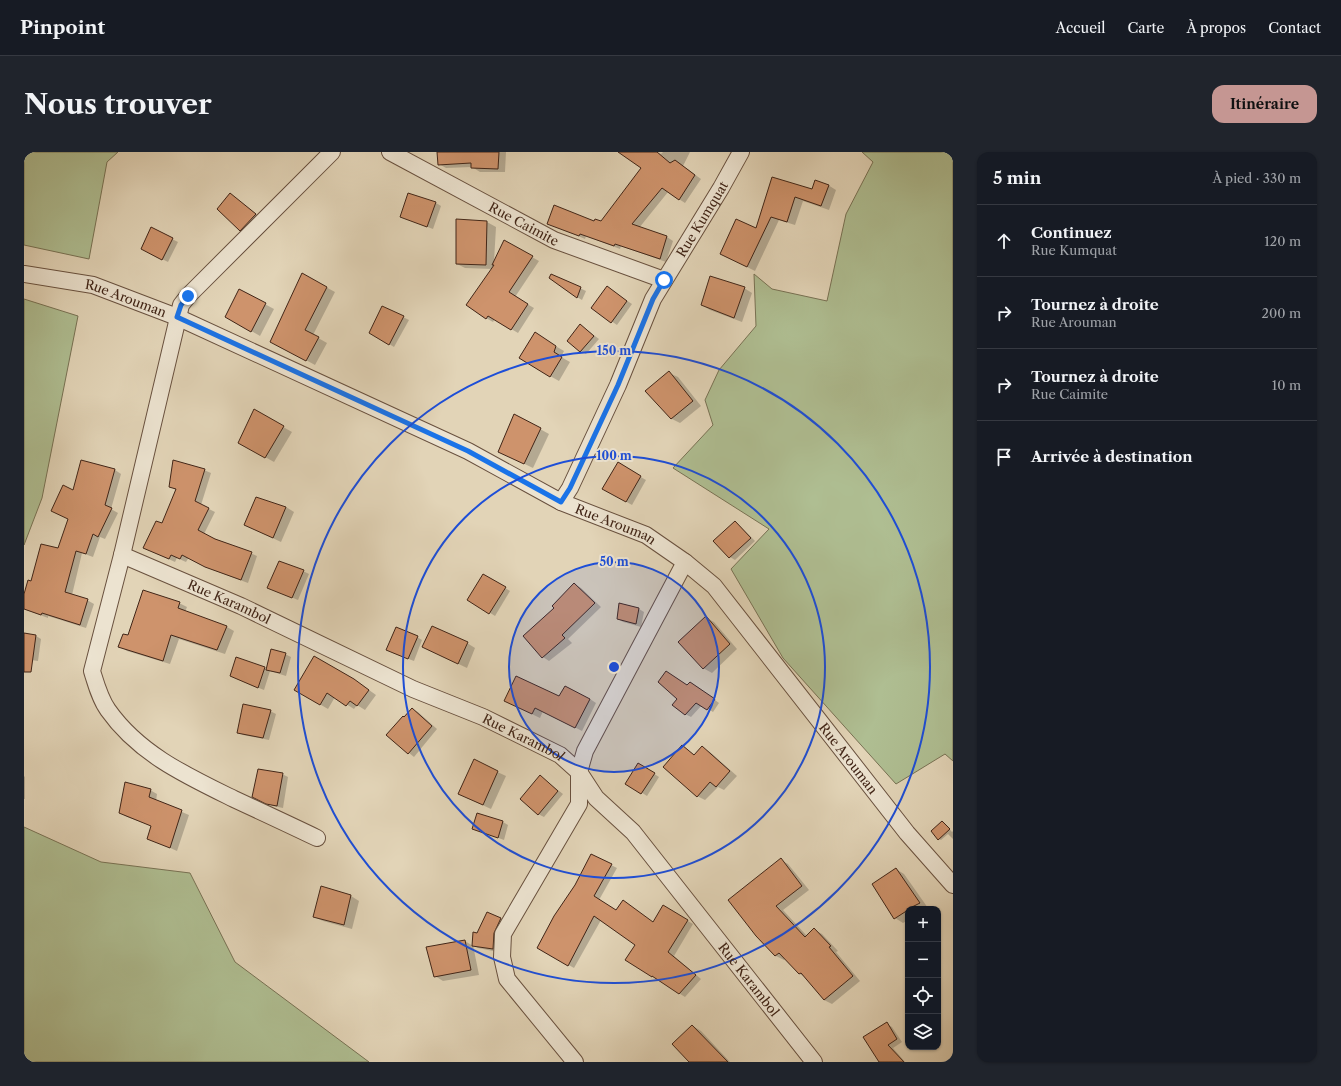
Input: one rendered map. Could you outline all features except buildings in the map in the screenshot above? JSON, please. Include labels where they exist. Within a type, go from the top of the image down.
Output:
[{"type":"street","points":[[317,838],[206,786],[154,757],[133,740],[108,710],[97,690],[92,671],[122,555],[181,305],[188,296],[332,152]]},
{"type":"street","name":"Rue Caimite","points":[[390,152],[554,240],[664,280]]},
{"type":"street","name":"Rue Kumquat","points":[[561,502],[570,488],[618,385],[653,299],[705,215],[741,152]]},
{"type":"street","name":"Rue Arouman","points":[[24,274],[93,285],[177,317],[468,451],[561,502],[646,535],[685,562],[714,586],[907,833],[953,885]]},
{"type":"street","name":"Rue Karambol","points":[[122,555],[241,606],[413,689],[482,717],[560,755],[579,772],[596,798],[633,832],[814,1062]]},
{"type":"street","points":[[575,1062],[507,979],[502,957],[503,934],[579,804],[579,772],[585,751],[685,562]]},
{"type":"green space","points":[[24,152],[118,152],[107,162],[89,259],[24,245]]},
{"type":"green space","points":[[862,152],[953,152],[953,761],[945,754],[896,784],[783,658],[731,569],[769,529],[673,468],[713,425],[705,400],[719,370],[756,326],[754,274],[772,289],[827,301],[846,214],[873,162]]},
{"type":"green space","points":[[24,299],[78,316],[42,498],[24,545]]},
{"type":"green space","points":[[24,827],[101,862],[190,873],[235,962],[369,1062],[24,1062]]},
{"type":"route","points":[[188,296],[181,305],[177,317],[468,451],[561,502],[570,488],[618,385],[653,299],[664,280]]}]
